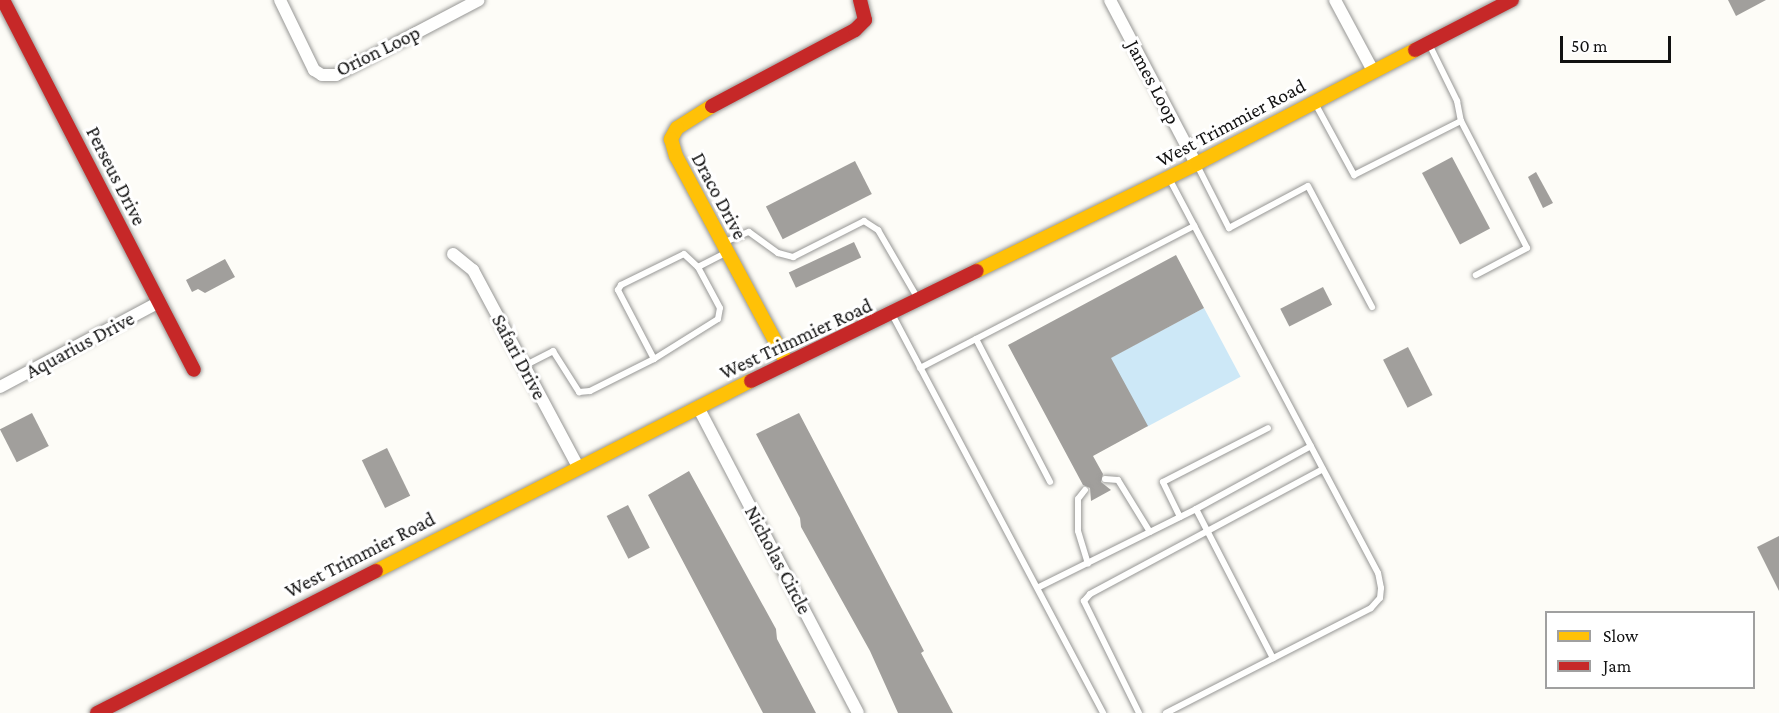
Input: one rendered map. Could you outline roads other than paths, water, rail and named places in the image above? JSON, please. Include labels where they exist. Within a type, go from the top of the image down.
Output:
[{"type":"main road","name":"Perseus Drive","points":[[3,0],[194,370]]},
{"type":"main road","name":"Draco Drive","points":[[787,363],[676,156],[671,139],[677,128],[855,30],[864,20],[860,0]]},
{"type":"main road","name":"West Trimmier Road","points":[[97,713],[698,407],[920,302],[1169,178],[1512,0]]},
{"type":"street","name":"Orion Loop","points":[[280,0],[314,70],[322,75],[336,75],[479,0]]},
{"type":"street","name":"James Loop","points":[[1110,0],[1196,164]]},
{"type":"street","points":[[1335,0],[1373,71]]},
{"type":"street","name":"Safari Drive","points":[[453,254],[473,270],[578,467]]},
{"type":"street","name":"Aquarius Drive","points":[[0,387],[159,302]]},
{"type":"street","name":"Nicholas Circle","points":[[698,407],[858,713]]},
{"type":"lane","points":[[1428,43],[1457,101],[1461,121],[1527,248],[1476,275]]},
{"type":"lane","points":[[1314,102],[1354,175],[1461,121]]},
{"type":"lane","points":[[1196,164],[1229,228],[1308,186],[1372,307]]},
{"type":"lane","points":[[1166,713],[1371,608],[1380,598],[1378,573],[1169,178]]},
{"type":"lane","points":[[698,267],[749,232],[778,253],[793,257],[864,221],[878,230],[920,302]]},
{"type":"lane","points":[[920,368],[1194,226]]},
{"type":"lane","points":[[524,366],[553,351],[579,392],[590,391],[654,359],[718,319],[720,308],[698,267],[684,254],[621,285],[618,290],[654,359]]},
{"type":"lane","points":[[892,315],[1039,587],[1103,713]]},
{"type":"lane","points":[[976,339],[1050,482]]},
{"type":"lane","points":[[1180,517],[1163,482],[1268,428]]},
{"type":"lane","points":[[1039,587],[1196,509],[1311,446]]},
{"type":"lane","points":[[1139,713],[1084,601],[1090,594],[1323,469]]},
{"type":"lane","points":[[1105,479],[1118,480],[1150,532]]},
{"type":"lane","points":[[1085,490],[1078,499],[1077,531],[1088,563]]},
{"type":"lane","points":[[1196,509],[1273,658]]},
{"type":"water","points":[[1204,308],[1241,377],[1147,427],[1110,358]]}]
